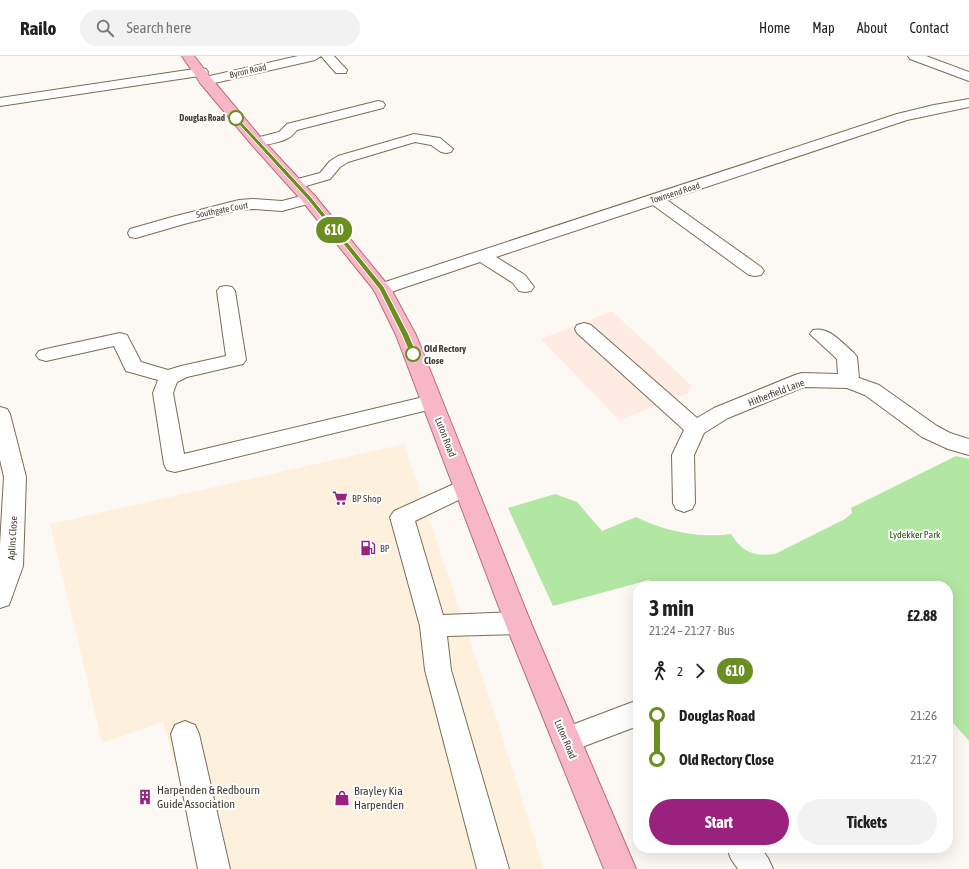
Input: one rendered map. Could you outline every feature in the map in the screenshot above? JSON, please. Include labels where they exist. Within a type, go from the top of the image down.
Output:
[{"type":"main road","name":"Luton Road","points":[[198,70],[257,142],[303,191],[382,289],[406,335],[518,623],[620,869]]},
{"type":"street","name":"Byron Road","points":[[198,70],[315,56]]},
{"type":"street","points":[[327,56],[341,70]]},
{"type":"street","points":[[914,56],[969,77]]},
{"type":"street","points":[[0,102],[198,70]]},
{"type":"street","name":"Townsend Road","points":[[382,289],[902,117],[934,109],[969,103]]},
{"type":"street","points":[[257,142],[284,134],[292,127],[378,105]]},
{"type":"street","name":"Southgate Court","points":[[136,233],[178,220],[239,205],[282,206],[325,176],[335,164],[343,159],[414,138],[435,141],[446,149]]},
{"type":"street","points":[[655,199],[755,270]]},
{"type":"street","points":[[482,256],[519,279],[525,287]]},
{"type":"street","points":[[226,291],[236,360],[181,372],[170,377],[166,383],[163,393],[175,464],[432,402]]},
{"type":"street","points":[[584,329],[695,428],[684,455],[684,502]]},
{"type":"street","points":[[820,334],[847,357],[849,382]]},
{"type":"street","points":[[46,355],[120,339],[133,366],[170,377]]},
{"type":"street","name":"Hitherfield Lane","points":[[695,428],[721,413],[802,380],[820,379],[849,382],[872,390],[928,430],[942,438],[969,447]]},
{"type":"street","name":"Aplins Close","points":[[0,414],[8,478],[11,566],[0,598]]},
{"type":"street","points":[[465,487],[402,517],[433,626],[438,670],[494,869]]},
{"type":"street","points":[[433,626],[518,623]]},
{"type":"street","points":[[566,740],[633,715]]},
{"type":"street","points":[[185,734],[214,869]]},
{"type":"street","points":[[746,853],[757,869]]},
{"type":"shaded area","points":[[612,311],[692,386],[687,394],[619,420],[541,339]]},
{"type":"shaded area","points":[[404,444],[495,714],[544,869],[204,869],[163,722],[102,743],[50,524]]},
{"type":"green space","name":"Lydekker Park","points":[[956,456],[969,459],[969,741],[953,723],[953,581],[633,581],[633,584],[553,606],[508,508],[555,494],[577,502],[602,531],[636,517],[659,527],[682,533],[706,535],[731,534],[744,549],[749,552],[768,555],[775,554],[845,519],[852,513],[851,508]]},
{"type":"bus line","name":"610","points":[[236,118],[310,199],[382,289],[406,335],[413,354]]},
{"type":"place","name":"Douglas Road","points":[[236,118]]},
{"type":"place","name":"Old Rectory Close","points":[[413,354]]},
{"type":"place","name":"BP Shop","points":[[340,498]]},
{"type":"place","name":"BP","points":[[368,548]]},
{"type":"place","name":"Harpenden & Redbourn Guide Association","points":[[145,797]]},
{"type":"place","name":"Brayley Kia Harpenden","points":[[342,798]]}]
